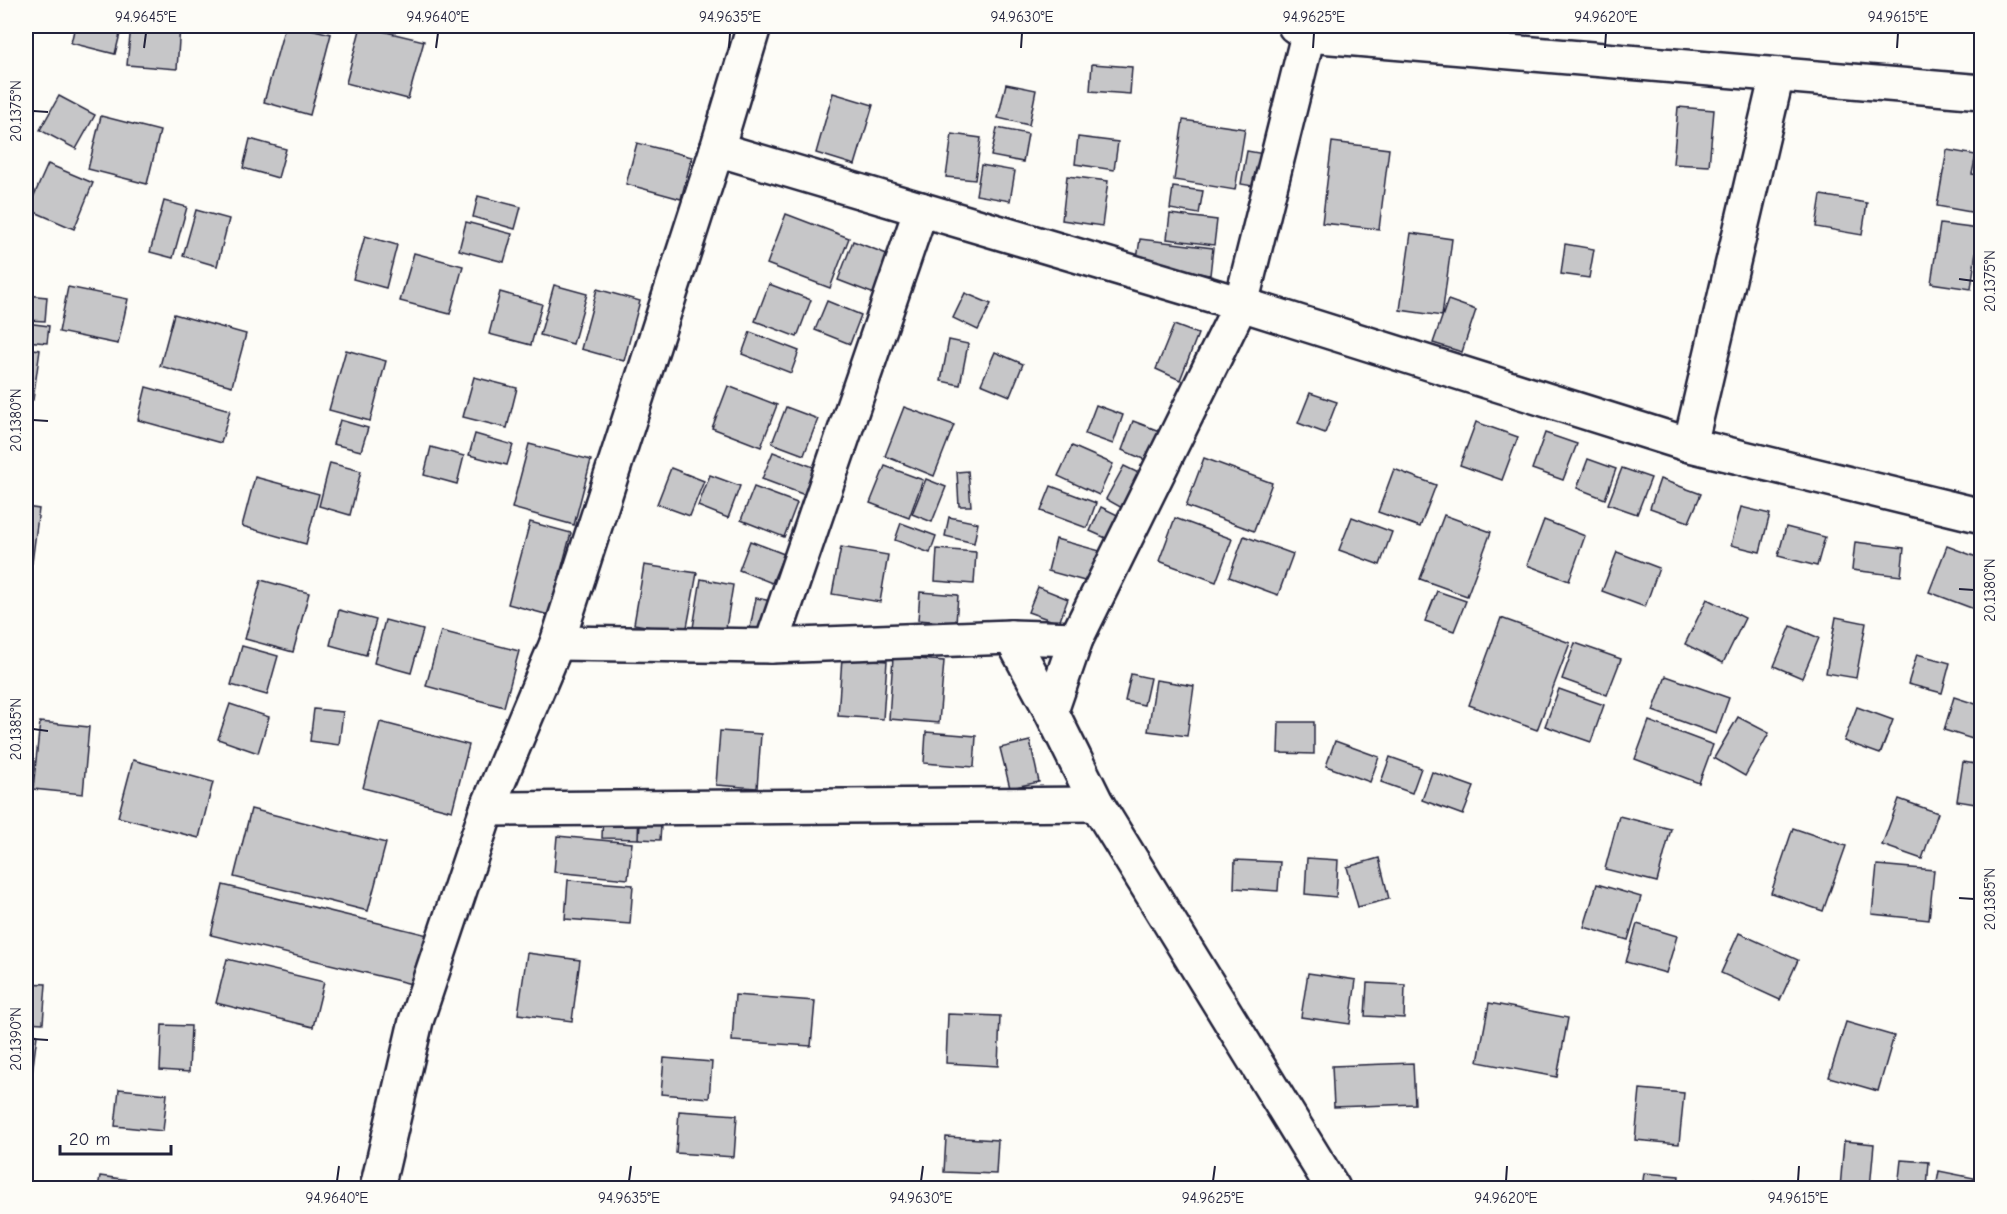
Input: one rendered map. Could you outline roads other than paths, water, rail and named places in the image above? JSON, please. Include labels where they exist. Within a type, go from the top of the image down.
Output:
[{"type":"street","points":[[377,1188],[416,1021],[487,809],[557,644],[717,149],[754,26]]},
{"type":"street","points":[[1051,711],[1076,639],[1240,304],[1301,30],[1982,92]]},
{"type":"street","points":[[1690,445],[1777,75]]},
{"type":"street","points":[[717,149],[1240,304],[1690,445],[1982,516]]},
{"type":"street","points":[[771,646],[921,209]]},
{"type":"street","points":[[557,644],[771,646],[1011,638],[1076,639]]},
{"type":"street","points":[[1011,638],[1051,711],[1097,804],[1333,1188]]},
{"type":"street","points":[[487,809],[1097,804]]}]
